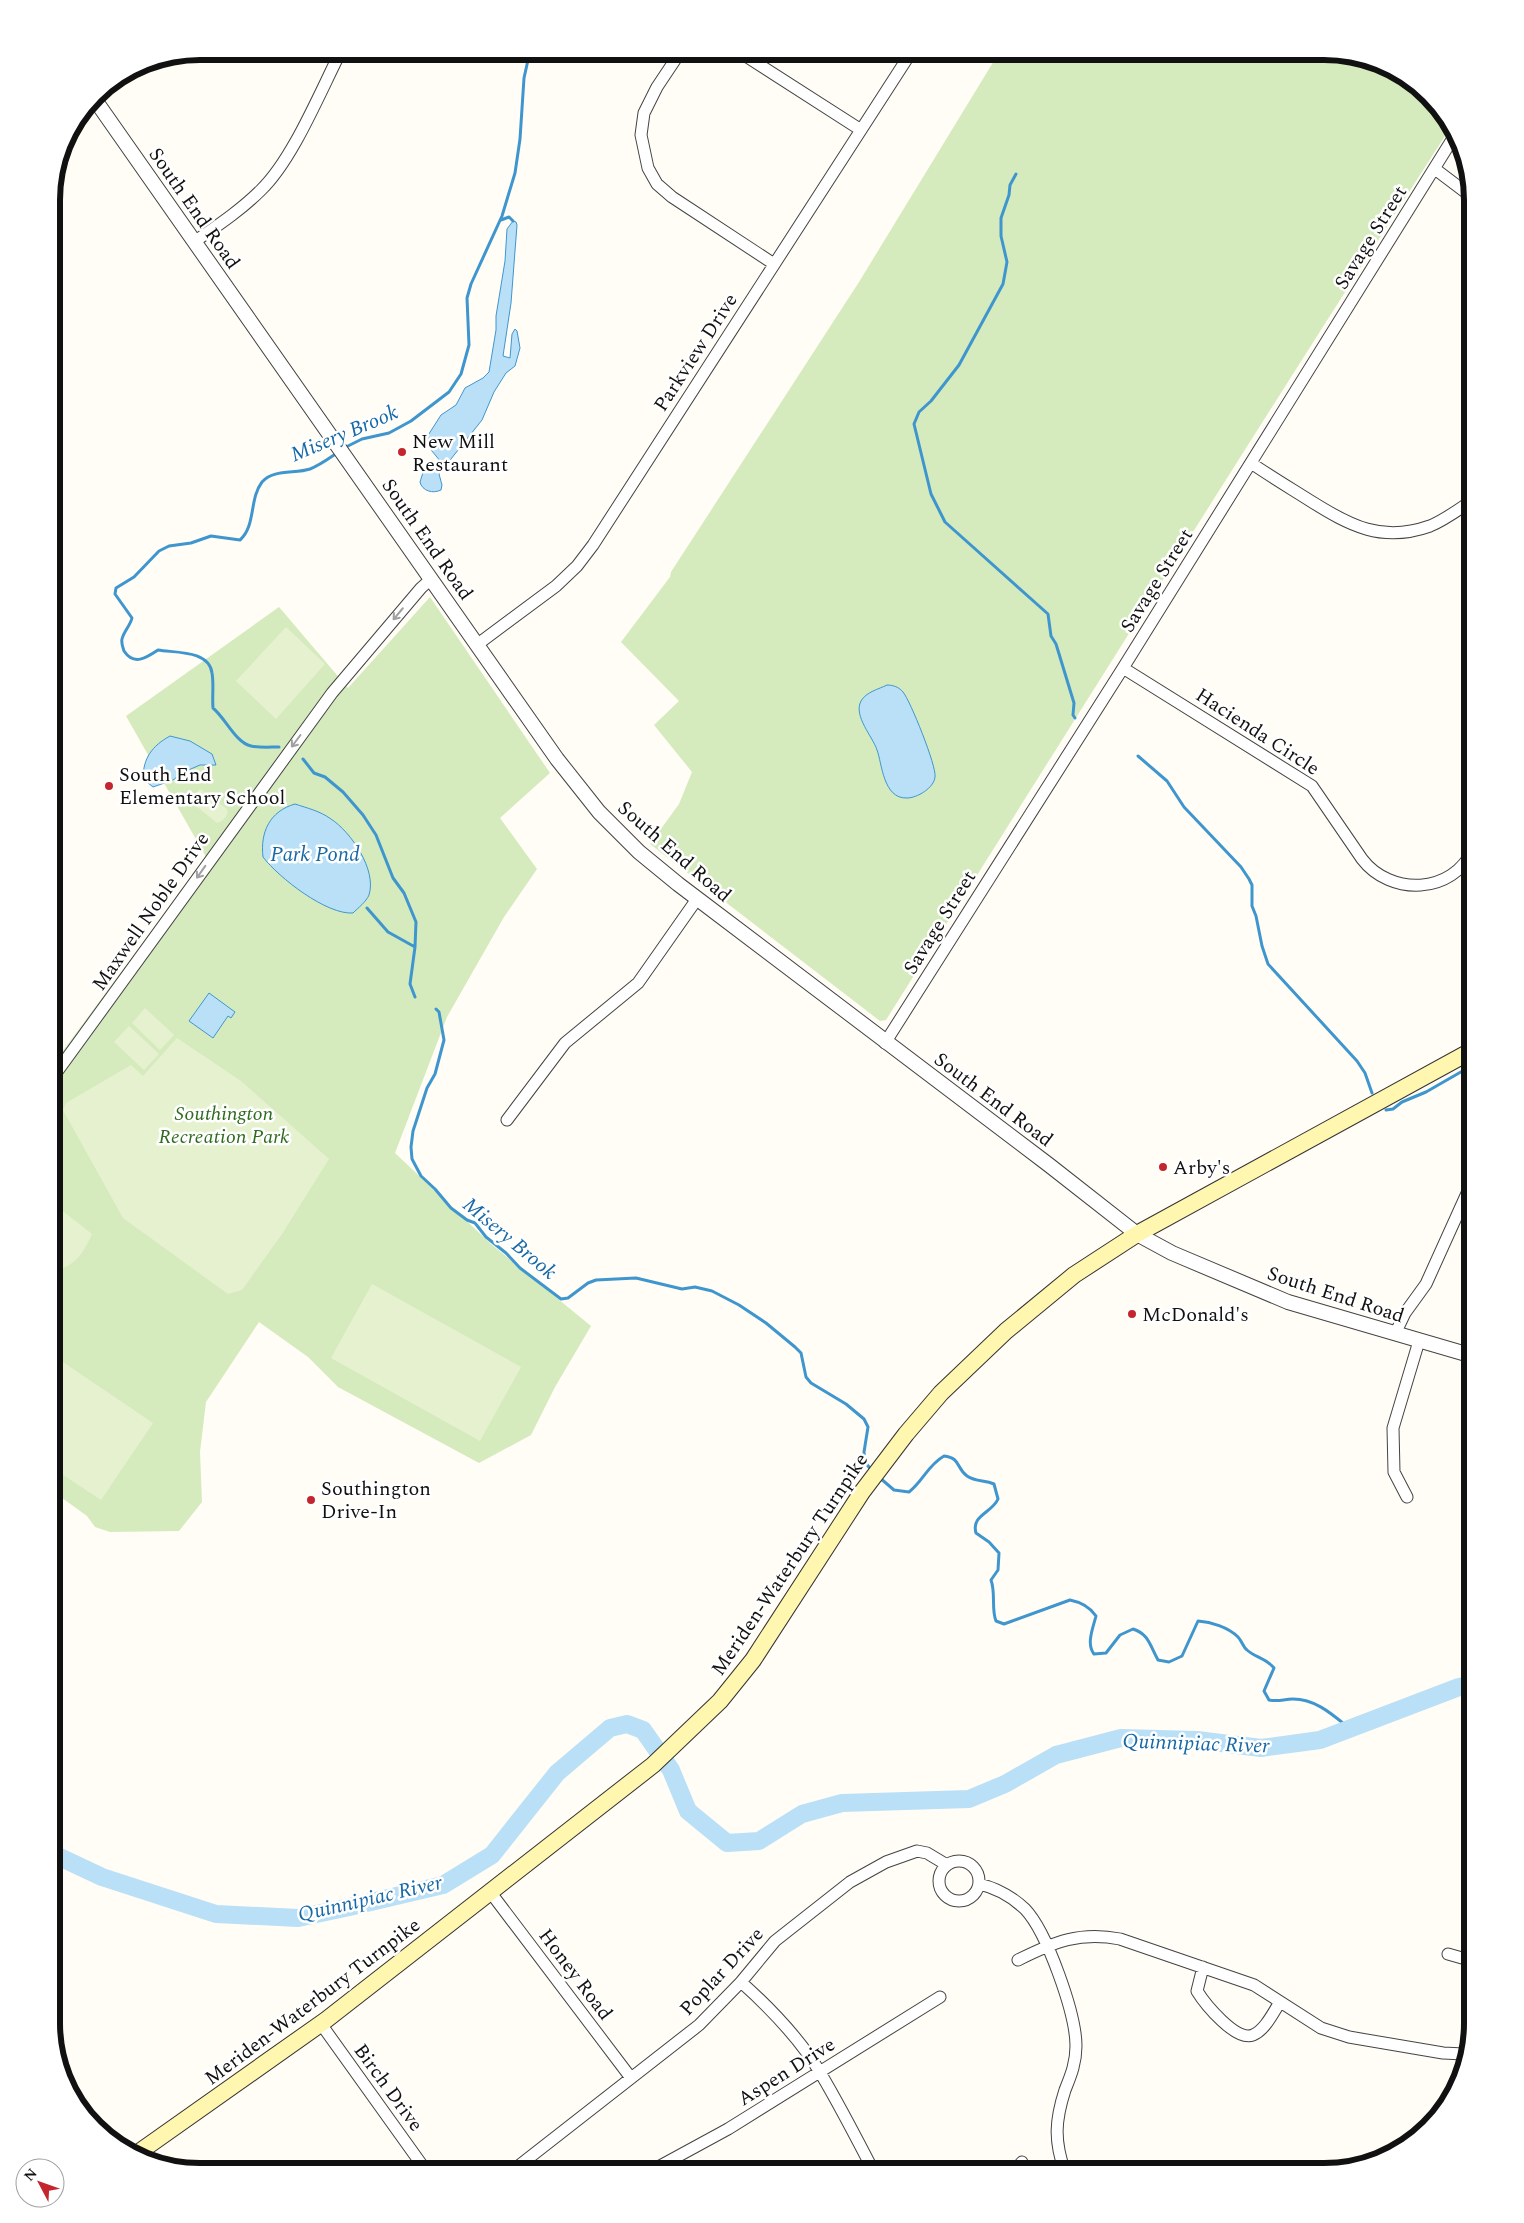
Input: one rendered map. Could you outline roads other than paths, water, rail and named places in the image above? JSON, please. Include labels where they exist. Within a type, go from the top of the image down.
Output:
[{"type":"main road","name":"Meriden-Waterbury Turnpike","points":[[141,2150],[321,2024],[670,1750],[720,1701],[753,1660],[875,1473],[941,1393],[996,1340],[1074,1275],[1137,1234],[1464,1055]]},
{"type":"street","points":[[194,242],[246,203],[274,175],[289,153],[336,60]]},
{"type":"street","points":[[674,60],[657,87],[644,113],[641,135],[648,168],[656,184],[672,197],[774,264]]},
{"type":"street","points":[[752,60],[860,130]]},
{"type":"street","name":"Parkview Drive","points":[[478,644],[542,598],[577,566],[610,520],[907,60]]},
{"type":"street","name":"South End Road","points":[[99,104],[557,759],[599,812],[639,852],[697,899],[885,1043],[1049,1165],[1137,1234],[1172,1253],[1288,1302],[1464,1354]]},
{"type":"street","name":"Savage Street","points":[[885,1043],[1123,668],[1451,142]]},
{"type":"street","points":[[1435,169],[1463,191]]},
{"type":"street","points":[[1251,463],[1343,521],[1367,530],[1390,533],[1413,531],[1433,525],[1464,506]]},
{"type":"street","name":"Maxwell Noble Drive","points":[[60,1068],[244,811],[332,693],[420,588],[431,579]]},
{"type":"street","name":"Hacienda Circle","points":[[1123,668],[1312,786],[1370,870],[1385,879],[1404,885],[1422,885],[1440,881],[1454,873],[1464,862]]},
{"type":"street","points":[[508,1120],[565,1043],[638,983],[697,899]]},
{"type":"street","points":[[1396,1334],[1405,1313],[1426,1284],[1464,1199]]},
{"type":"street","points":[[1407,1497],[1394,1472],[1393,1428],[1419,1341]]},
{"type":"street","name":"Poplar Drive","points":[[523,2163],[699,2025],[741,1982],[775,1941],[850,1882],[886,1862],[917,1851],[927,1853],[947,1865]]},
{"type":"street","points":[[955,1861],[965,1862],[973,1866],[978,1874],[979,1884],[971,1897],[964,1900],[949,1898],[943,1893],[939,1878],[947,1865],[955,1861]]},
{"type":"street","points":[[979,1884],[992,1887],[1007,1894],[1036,1923],[1068,2001],[1075,2028],[1075,2064],[1058,2116],[1056,2134],[1063,2163]]},
{"type":"street","name":"Honey Road","points":[[490,1893],[631,2078]]},
{"type":"street","points":[[1018,1960],[1046,1946],[1075,1937],[1104,1936],[1120,1939],[1254,1985],[1321,2028],[1349,2036],[1443,2054],[1460,2054]]},
{"type":"street","points":[[1448,1954],[1464,1958]]},
{"type":"street","points":[[1204,1967],[1197,1990],[1201,1998],[1233,2031],[1242,2036],[1251,2036],[1258,2032],[1280,2002]]},
{"type":"street","points":[[741,1982],[768,2008],[821,2072],[869,2163]]},
{"type":"street","name":"Aspen Drive","points":[[666,2163],[728,2129],[940,1997]]},
{"type":"street","name":"Birch Drive","points":[[321,2024],[421,2163]]},
{"type":"water","points":[[513,221],[517,225],[511,303],[503,356],[510,358],[512,334],[515,329],[520,348],[515,366],[506,373],[494,392],[482,420],[439,474],[442,485],[441,490],[435,492],[428,491],[423,488],[420,482],[425,466],[431,460],[438,466],[441,462],[425,440],[441,415],[456,405],[465,388],[483,378],[489,372],[505,261],[507,229]]},
{"type":"water","points":[[887,685],[894,686],[903,692],[911,707],[932,761],[935,777],[932,785],[924,792],[911,798],[899,797],[888,787],[875,745],[861,720],[859,707],[863,698],[869,693]]},
{"type":"water","points":[[170,736],[190,741],[212,754],[216,765],[200,765],[184,772],[173,780],[153,787],[143,779],[147,759],[158,744]]},
{"type":"water","name":"Park Pond","points":[[295,804],[327,816],[339,825],[354,842],[366,863],[369,874],[369,895],[353,913],[330,908],[304,894],[270,866],[263,857],[263,839],[268,824],[279,812]]},
{"type":"water","points":[[209,993],[235,1012],[231,1018],[228,1016],[213,1038],[189,1021]]},
{"type":"waterway","name":"Misery Brook","points":[[344,448],[362,439],[389,433],[411,421],[449,392],[461,374],[469,345],[467,298],[471,284],[502,216],[515,173],[520,139],[524,78],[528,60]]},
{"type":"waterway","points":[[1016,174],[1010,185],[1009,195],[1001,218],[1001,236],[1007,262],[1003,284],[959,365],[931,401],[919,412],[914,424],[931,494],[945,522],[1048,614],[1051,636],[1056,644],[1074,703],[1073,715],[1075,718]]},
{"type":"waterway","points":[[501,220],[509,217],[513,221]]},
{"type":"waterway","name":"Misery Brook","points":[[279,747],[251,746],[236,736],[213,708],[212,673],[210,666],[205,660],[190,654],[158,650],[140,659],[128,656],[124,651],[122,641],[132,618],[115,594],[116,588],[134,577],[159,551],[169,546],[191,543],[211,536],[240,540],[251,520],[255,496],[262,482],[278,473],[310,469],[337,453]]},
{"type":"waterway","points":[[1138,756],[1167,781],[1184,807],[1241,867],[1252,885],[1252,906],[1268,964],[1357,1061],[1365,1073],[1372,1093]]},
{"type":"waterway","name":"Misery Brook","points":[[303,759],[314,773],[325,777],[343,792],[363,815],[376,835],[393,878],[404,893],[416,922],[410,984],[415,997]]},
{"type":"waterway","points":[[367,908],[388,932],[415,947]]},
{"type":"waterway","name":"Misery Brook","points":[[436,1009],[439,1012],[444,1040],[435,1074],[427,1088],[413,1131],[411,1147],[412,1159],[421,1176],[451,1208],[467,1220],[475,1223],[486,1237],[506,1253],[520,1268],[561,1299],[568,1298],[588,1283],[596,1280],[636,1278],[682,1289],[695,1287],[712,1291],[739,1305],[766,1323],[801,1353],[806,1377],[811,1383],[846,1404],[864,1419],[868,1427],[864,1452],[865,1462],[872,1471]]},
{"type":"waterway","points":[[1386,1110],[1393,1109],[1402,1102],[1426,1092],[1464,1070]]},
{"type":"waterway","name":"Misery Brook","points":[[880,1478],[894,1490],[909,1492],[934,1464],[944,1456],[956,1461],[970,1478],[994,1484],[998,1499],[979,1518],[975,1527],[976,1533],[989,1542],[999,1553],[998,1570],[991,1580],[996,1621],[1004,1624],[1070,1600],[1084,1605],[1096,1616],[1090,1641],[1094,1654],[1106,1653],[1120,1635],[1133,1629],[1146,1637],[1158,1660],[1169,1662],[1182,1656],[1198,1621],[1214,1624],[1234,1633],[1247,1650],[1268,1662],[1274,1668],[1264,1691],[1269,1700],[1293,1699],[1309,1702],[1324,1709],[1349,1728]]},
{"type":"waterway","name":"Quinnipiac River","points":[[60,1857],[102,1877],[216,1914],[298,1918],[443,1885],[492,1855],[557,1773],[610,1728],[627,1724],[643,1730],[671,1770],[688,1811],[727,1843],[759,1841],[802,1814],[842,1803],[969,1799],[1005,1784],[1056,1755],[1121,1738],[1197,1740],[1261,1748],[1320,1740],[1464,1686]]},
{"type":"place","name":"New Mill Restaurant","points":[[402,452]]},
{"type":"place","name":"South End Elementary School","points":[[109,786]]},
{"type":"place","name":"Arby's","points":[[1163,1167]]},
{"type":"place","name":"McDonald's","points":[[1132,1314]]},
{"type":"place","name":"Southington Drive-In","points":[[311,1500]]},
{"type":"park label","name":"Southington Recreation Park","points":[[224,1124]]}]
